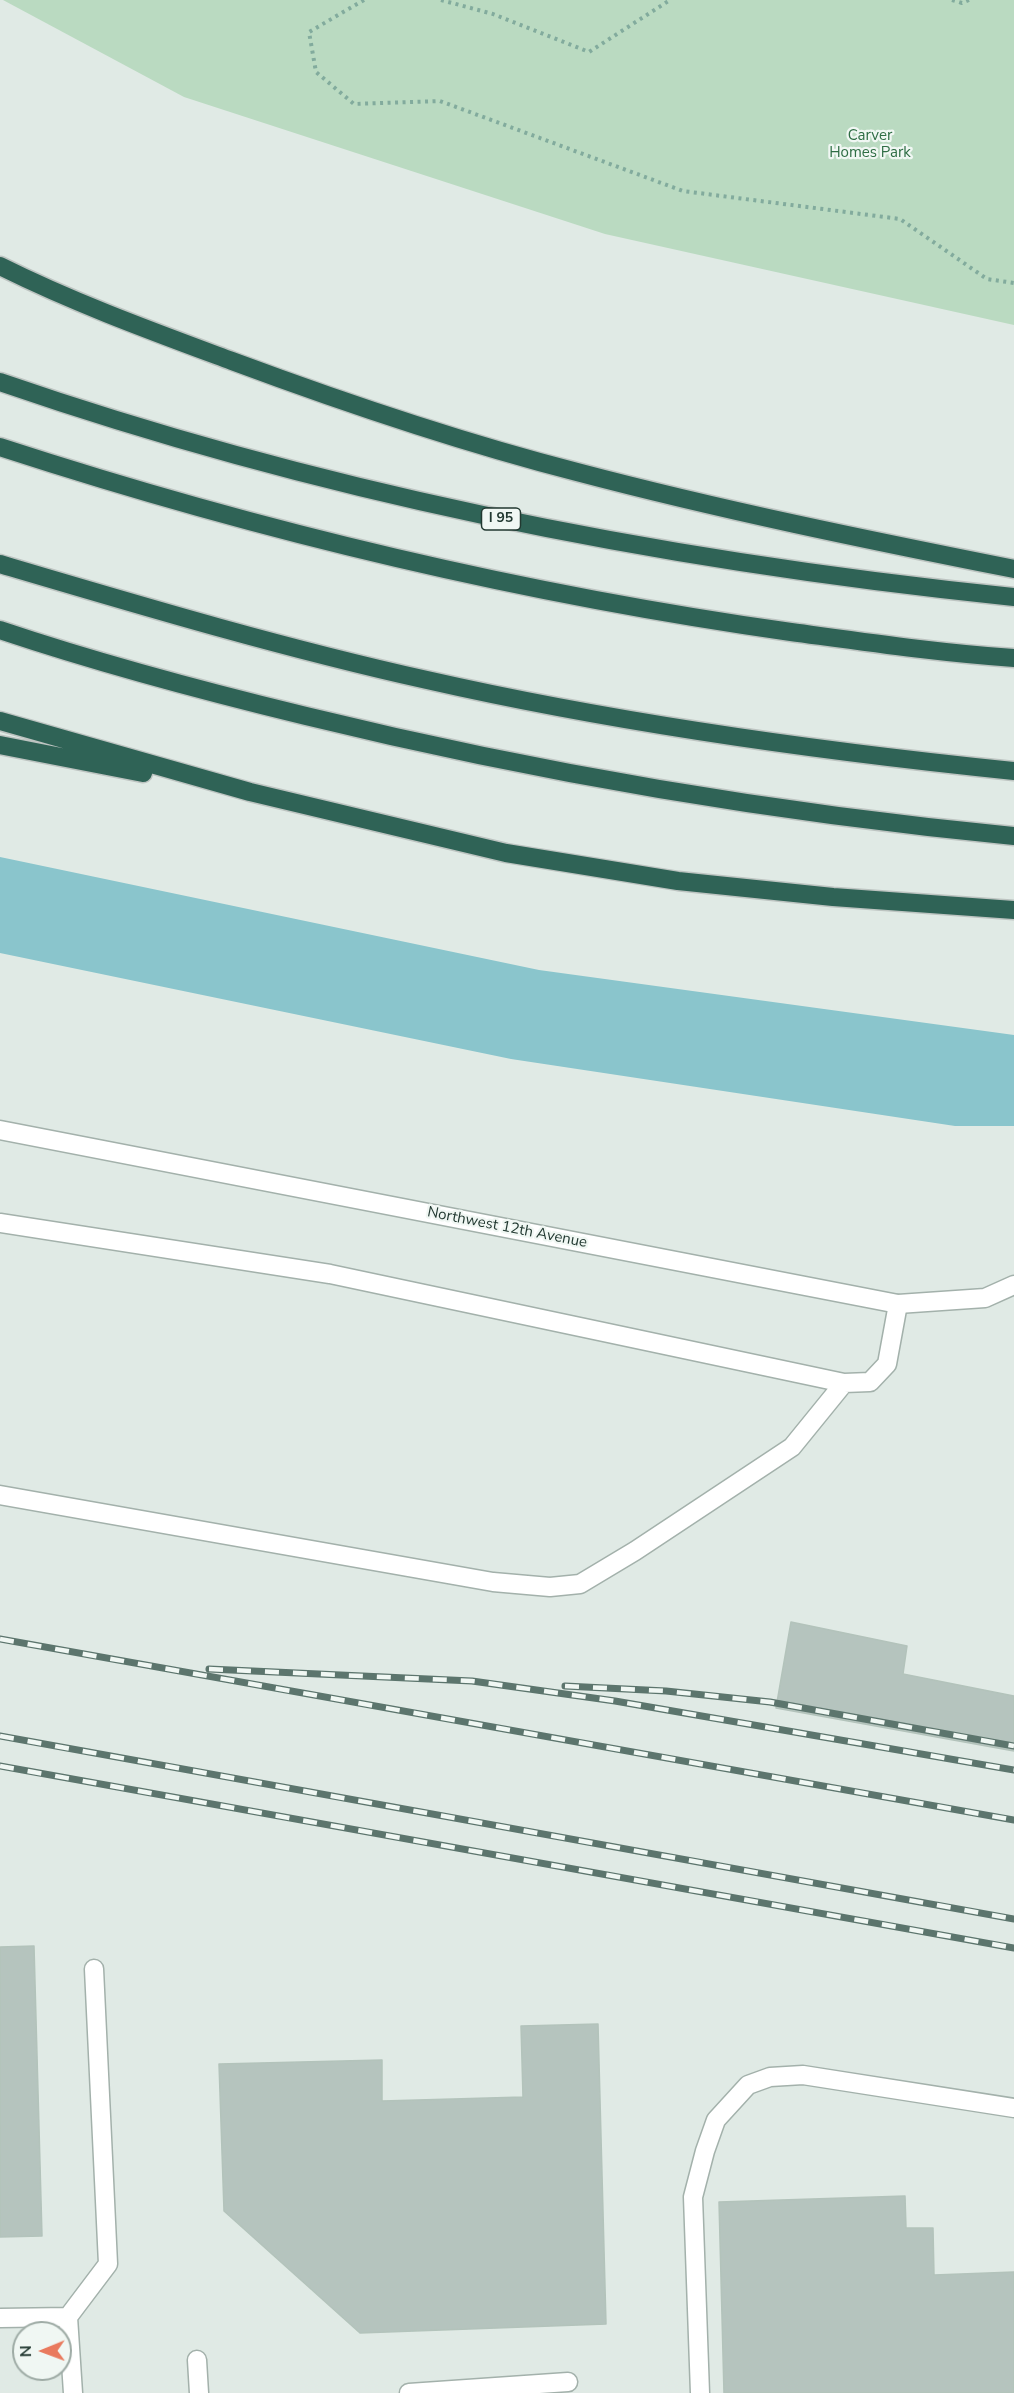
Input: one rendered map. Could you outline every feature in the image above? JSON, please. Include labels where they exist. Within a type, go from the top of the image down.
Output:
[{"type":"highway","points":[[0,266],[193,346],[368,409],[476,444],[576,472],[782,521],[1014,569]]},
{"type":"highway","name":"I 95","points":[[0,382],[75,408],[214,448],[496,518],[788,570],[1014,597]]},
{"type":"highway","points":[[0,447],[93,477],[275,529],[555,592],[721,622],[1014,658]]},
{"type":"highway","points":[[0,564],[286,647],[429,681],[567,709],[726,736],[876,757],[1014,771]]},
{"type":"highway","points":[[0,630],[68,653],[215,694],[501,761],[799,811],[1014,836]]},
{"type":"highway","points":[[0,721],[250,792],[506,853],[596,870],[779,892],[1014,910]]},
{"type":"highway","points":[[0,745],[250,792]]},
{"type":"street","name":"Northwest 12th Avenue","points":[[0,1130],[898,1304],[985,1298],[1014,1285]]},
{"type":"street","points":[[0,1223],[330,1274],[844,1383],[870,1382],[887,1364],[898,1304]]},
{"type":"street","points":[[0,1495],[493,1582],[550,1587],[580,1584],[636,1551],[792,1447],[844,1383]]},
{"type":"street","points":[[73,2393],[68,2317],[108,2264],[94,1969]]},
{"type":"street","points":[[700,2393],[693,2197],[716,2120],[748,2085],[770,2077],[802,2075],[1014,2108]]},
{"type":"street","points":[[0,2318],[68,2317]]},
{"type":"street","points":[[198,2360],[199,2393]]},
{"type":"street","points":[[409,2393],[568,2382]]},
{"type":"path","points":[[364,0],[309,32],[316,72],[354,104],[440,101],[683,190],[900,219],[987,279],[1014,283]]},
{"type":"path","points":[[441,0],[493,14],[588,52],[669,0]]},
{"type":"path","points":[[952,0],[962,3],[969,0]]},
{"type":"green space","name":"Carver Homes Park","points":[[3,0],[1014,0],[1014,325],[605,234],[184,97]]},
{"type":"water","points":[[0,857],[539,970],[1014,1035],[1014,1126],[955,1126],[511,1059],[0,953]]},
{"type":"building","points":[[791,1622],[907,1646],[903,1674],[1014,1696],[1014,1751],[776,1708]]},
{"type":"building","points":[[34,1946],[42,2236],[0,2237],[0,1947]]},
{"type":"building","points":[[598,2024],[606,2324],[360,2333],[224,2211],[219,2064],[382,2060],[382,2101],[523,2097],[521,2026]]},
{"type":"building","points":[[905,2196],[906,2228],[933,2228],[934,2275],[1014,2272],[1014,2393],[724,2393],[719,2202]]},
{"type":"railway","points":[[0,1639],[1014,1820]]},
{"type":"railway","points":[[209,1669],[472,1681],[615,1701],[1014,1770]]},
{"type":"railway","points":[[565,1686],[666,1691],[770,1702],[1014,1746]]},
{"type":"railway","points":[[0,1736],[1014,1919]]},
{"type":"railway","points":[[0,1766],[1014,1948]]}]
